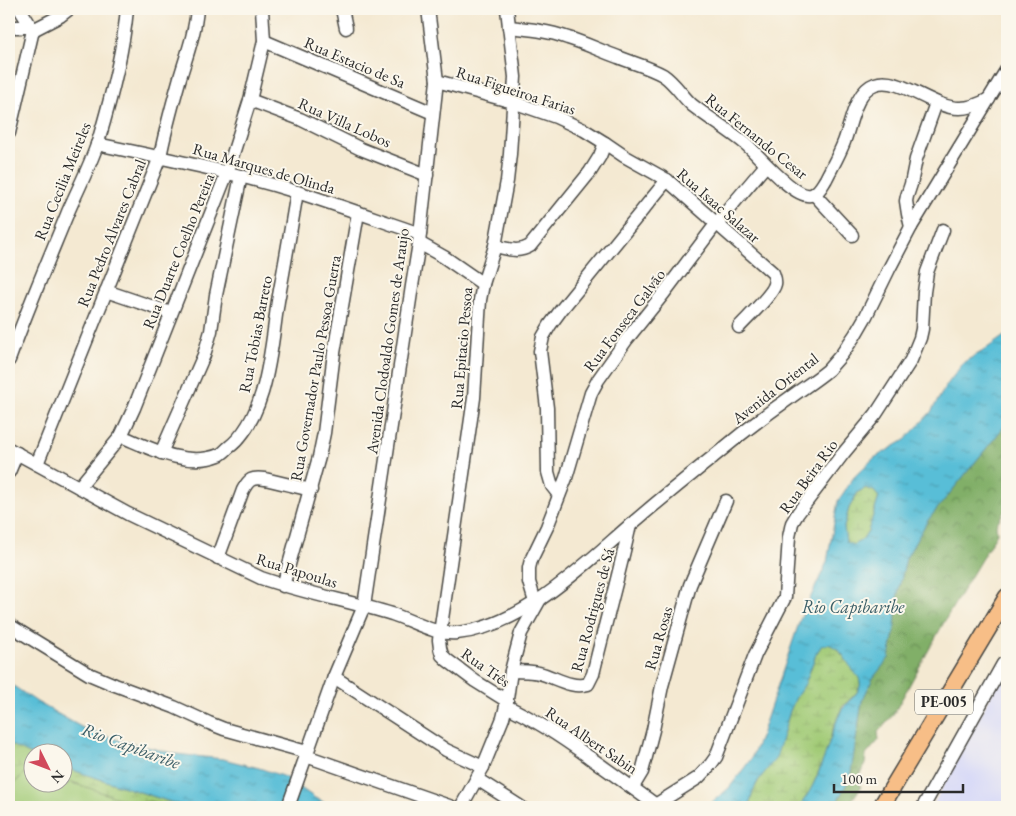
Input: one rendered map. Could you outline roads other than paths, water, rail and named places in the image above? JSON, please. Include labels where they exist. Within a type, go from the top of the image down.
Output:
[{"type":"main road","name":"PE-005","points":[[881,807],[1007,598]]},
{"type":"street","points":[[9,133],[32,29],[20,9]]},
{"type":"street","points":[[9,27],[32,29],[60,16],[69,9]]},
{"type":"street","name":"Rua Cecilia Meireles","points":[[9,360],[17,336],[97,144],[120,58],[125,32],[126,9]]},
{"type":"street","name":"Rua Pedro Alvares Cabral","points":[[36,464],[160,157],[168,120],[196,23],[197,9]]},
{"type":"street","name":"Rua Duarte Coelho Pereira","points":[[79,487],[120,436],[134,408],[227,173],[250,100],[264,41],[262,9]]},
{"type":"street","points":[[342,9],[346,28]]},
{"type":"street","name":"Avenida Clodoaldo Gomes de Araujo","points":[[288,807],[334,677],[364,606],[427,175],[437,81],[428,9]]},
{"type":"street","name":"Rua Epitacio Pessoa","points":[[441,631],[474,398],[480,300],[495,246],[510,154],[515,77],[507,9]]},
{"type":"street","name":"Rua Fernando Cesar","points":[[509,27],[544,31],[569,38],[648,68],[663,76],[690,103],[746,145],[803,195],[814,194],[819,190],[833,167],[863,92],[874,84],[887,83],[950,108],[978,104],[989,99]]},
{"type":"street","name":"Rua Estacio de Sa","points":[[264,41],[433,114]]},
{"type":"street","name":"Avenida Oriental","points":[[461,807],[483,767],[503,718],[511,672],[521,633],[538,600],[556,588],[720,451],[828,370],[842,354],[862,322],[911,227],[1007,69]]},
{"type":"street","name":"Rua Figueiroa Farias","points":[[437,81],[513,102],[556,117],[584,130]]},
{"type":"street","name":"Rua Villa Lobos","points":[[250,100],[300,119],[355,146],[427,175]]},
{"type":"street","points":[[911,227],[906,196],[911,184],[916,160],[936,103]]},
{"type":"street","name":"Rua Isaac Salazar","points":[[584,130],[624,156],[667,180],[773,272],[775,284],[772,292],[739,327]]},
{"type":"street","points":[[495,246],[524,250],[530,246],[590,172],[600,156],[605,143]]},
{"type":"street","name":"Rua Marques de Olinda","points":[[97,144],[241,176],[297,192],[358,213],[419,238],[444,258],[483,284]]},
{"type":"street","name":"Rua Fonseca Galvão","points":[[538,600],[530,582],[529,568],[531,560],[547,527],[566,478],[591,393],[627,339],[716,224],[766,164]]},
{"type":"street","points":[[162,453],[204,355],[211,331],[216,295],[241,176]]},
{"type":"street","points":[[559,495],[552,486],[548,472],[548,408],[540,351],[544,337],[561,310],[667,180]]},
{"type":"street","name":"Rua Tobias Barreto","points":[[120,436],[162,453],[184,458],[201,459],[220,455],[234,444],[244,432],[263,388],[268,369],[297,192]]},
{"type":"street","points":[[814,194],[852,235]]},
{"type":"street","name":"Rua Governador Paulo Pessoa Guerra","points":[[283,586],[311,490],[324,433],[334,353],[358,213]]},
{"type":"street","name":"Rua Beira Rio","points":[[654,806],[698,778],[716,757],[755,655],[785,597],[789,537],[792,523],[842,455],[876,414],[911,360],[922,329],[925,282],[933,253],[943,230]]},
{"type":"street","points":[[106,291],[171,313]]},
{"type":"street","points":[[9,472],[13,451]]},
{"type":"street","name":"Rua Papoulas","points":[[13,451],[128,514],[261,578],[283,586],[394,615],[426,628],[455,633],[471,631],[504,619],[538,600]]},
{"type":"street","points":[[218,558],[243,490],[252,479],[265,479],[311,490]]},
{"type":"street","name":"Rua Rosas","points":[[633,788],[642,772],[662,686],[690,585],[726,501]]},
{"type":"street","name":"Rua Rodrigues de Sá","points":[[511,672],[537,673],[568,683],[588,684],[593,674],[609,607],[620,574],[630,525]]},
{"type":"street","points":[[504,619],[516,624],[521,633]]},
{"type":"street","points":[[9,625],[89,674],[174,706],[209,724],[452,807]]},
{"type":"street","name":"Rua Três","points":[[441,631],[439,640],[442,655],[475,682],[507,703]]},
{"type":"street","points":[[923,807],[1002,663]]},
{"type":"street","points":[[334,677],[446,750],[483,767]]},
{"type":"street","name":"Rua Albert Sabin","points":[[507,703],[633,788],[654,806]]},
{"type":"street","points":[[477,779],[522,807]]},
{"type":"water","name":"Rio Capibaribe","points":[[1007,334],[1007,423],[928,520],[906,558],[897,598],[895,627],[889,658],[873,678],[862,701],[850,778],[834,807],[798,807],[806,798],[818,775],[840,713],[857,692],[860,685],[859,678],[841,652],[827,644],[822,645],[816,654],[805,684],[796,697],[790,711],[776,758],[758,781],[749,807],[706,807],[729,788],[751,759],[800,620],[827,562],[838,501],[854,477],[874,458],[905,440],[931,412],[946,386],[964,362]],"holes":[[[866,488],[874,491],[879,497],[868,531],[862,540],[853,545],[846,542],[844,527],[849,508],[858,492]]]},
{"type":"water","points":[[9,683],[37,702],[83,728],[118,740],[176,754],[223,759],[259,768],[285,777],[315,798],[334,807],[186,807],[72,770],[72,744],[22,744],[22,750],[9,744]]}]
